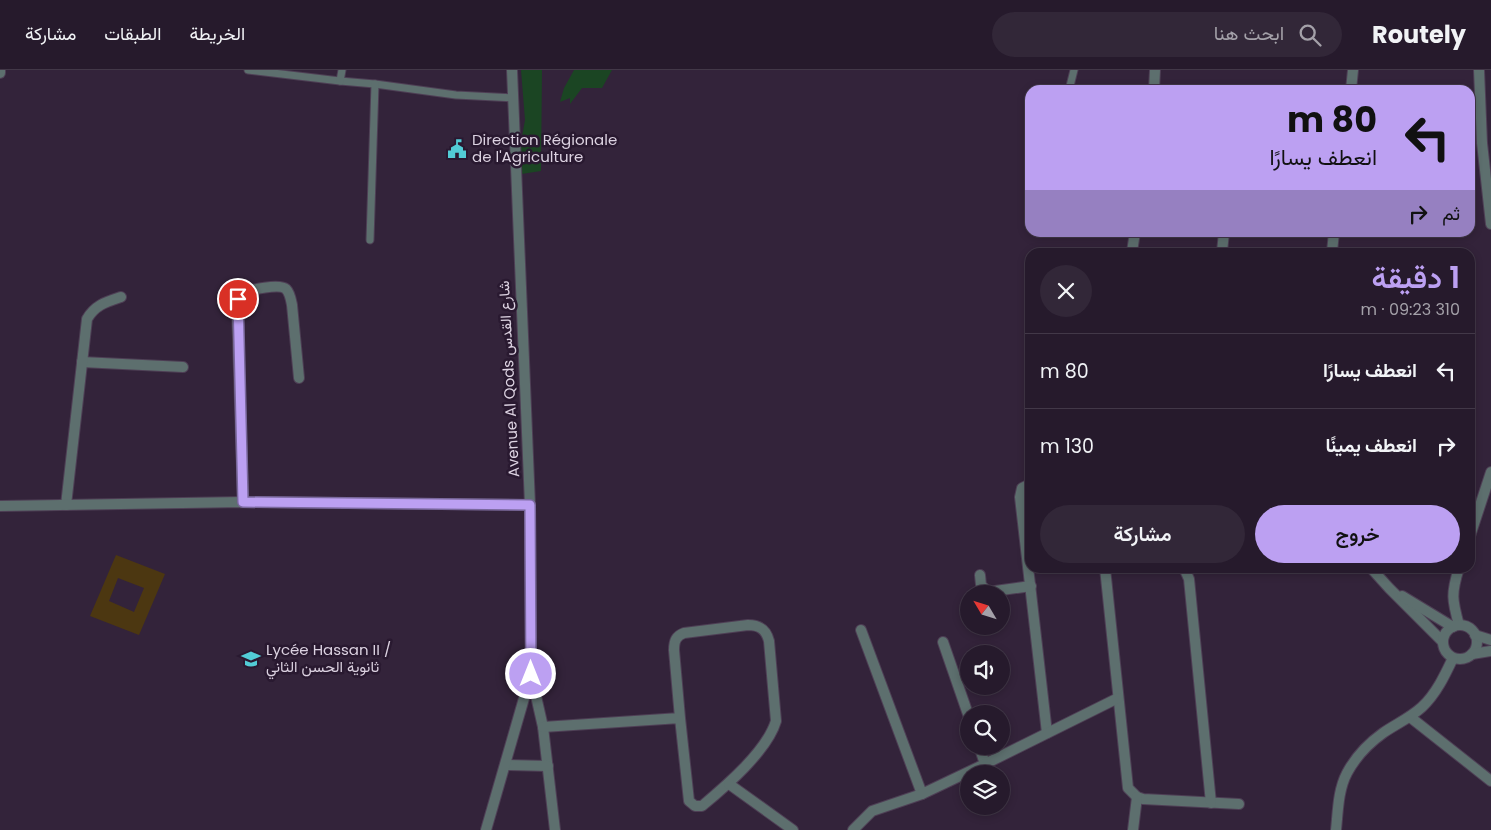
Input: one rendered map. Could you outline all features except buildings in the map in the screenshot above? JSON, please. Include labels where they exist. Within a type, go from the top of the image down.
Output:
[{"type":"street","name":"Avenue Al Qods شارع القدس","points":[[486,830],[531,674],[530,505],[512,70]]},
{"type":"street","points":[[1154,85],[1155,70]]},
{"type":"street","points":[[1352,85],[1353,70]]},
{"type":"street","points":[[1479,70],[1482,143],[1491,224]]},
{"type":"street","points":[[243,502],[236,306],[242,293],[280,287],[286,289],[290,294],[299,378]]},
{"type":"street","points":[[66,505],[87,319],[98,305],[120,297]]},
{"type":"street","points":[[82,362],[183,367]]},
{"type":"street","points":[[1475,521],[1491,472]]},
{"type":"street","points":[[1025,486],[1022,488],[1020,497],[1025,537]]},
{"type":"street","points":[[0,506],[243,502],[530,505]]},
{"type":"street","points":[[1029,573],[1047,733]]},
{"type":"street","points":[[1106,573],[1128,788],[1137,797],[1143,799],[1239,804]]},
{"type":"street","points":[[1186,573],[1189,579],[1211,803]]},
{"type":"street","points":[[1375,573],[1442,642],[1444,649],[1453,658],[1466,658],[1472,654],[1491,651]]},
{"type":"street","points":[[1456,626],[1453,587],[1457,573]]},
{"type":"street","points":[[980,575],[981,585],[988,592],[1031,586]]},
{"type":"street","points":[[1388,588],[1456,626]]},
{"type":"street","points":[[748,625],[759,626],[764,630],[769,641],[776,721],[773,731],[764,745],[729,784],[702,806],[695,806],[689,801],[680,718],[674,650],[678,636],[684,633],[748,625]]},
{"type":"street","points":[[1442,642],[1447,630],[1456,626],[1466,626],[1475,635],[1475,648],[1472,654]]},
{"type":"street","points":[[861,630],[922,794]]},
{"type":"street","points":[[1475,635],[1491,640]]},
{"type":"street","points":[[943,642],[965,705]]},
{"type":"street","points":[[1336,830],[1340,791],[1352,766],[1369,745],[1382,734],[1410,717],[1423,705],[1435,690],[1453,658]]},
{"type":"street","points":[[531,674],[543,727],[555,830]]},
{"type":"street","points":[[853,830],[872,811],[922,794],[1118,698]]},
{"type":"street","points":[[1410,717],[1491,781]]},
{"type":"street","points":[[543,727],[680,718]]},
{"type":"street","points":[[982,755],[985,764]]},
{"type":"street","points":[[506,765],[548,766]]},
{"type":"street","points":[[729,784],[793,830]]},
{"type":"street","points":[[1133,830],[1137,797]]},
{"type":"lane","points":[[248,70],[456,95],[513,98]]},
{"type":"lane","points":[[340,82],[342,70]]},
{"type":"lane","points":[[1070,85],[1074,70]]},
{"type":"lane","points":[[370,240],[375,84]]},
{"type":"green space","points":[[521,70],[542,70],[541,171],[515,175],[525,120]]},
{"type":"green space","points":[[574,70],[612,70],[602,88],[582,88],[570,104],[570,98],[560,102],[564,88]]},
{"type":"place","name":"Direction Régionale de l'Agriculture","points":[[457,149]]},
{"type":"place","name":"Lycée Hassan II / ثانوية الحسن الثاني","points":[[251,659]]},
{"type":"route","points":[[238,299],[236,306],[243,502],[530,505],[531,674]]}]
